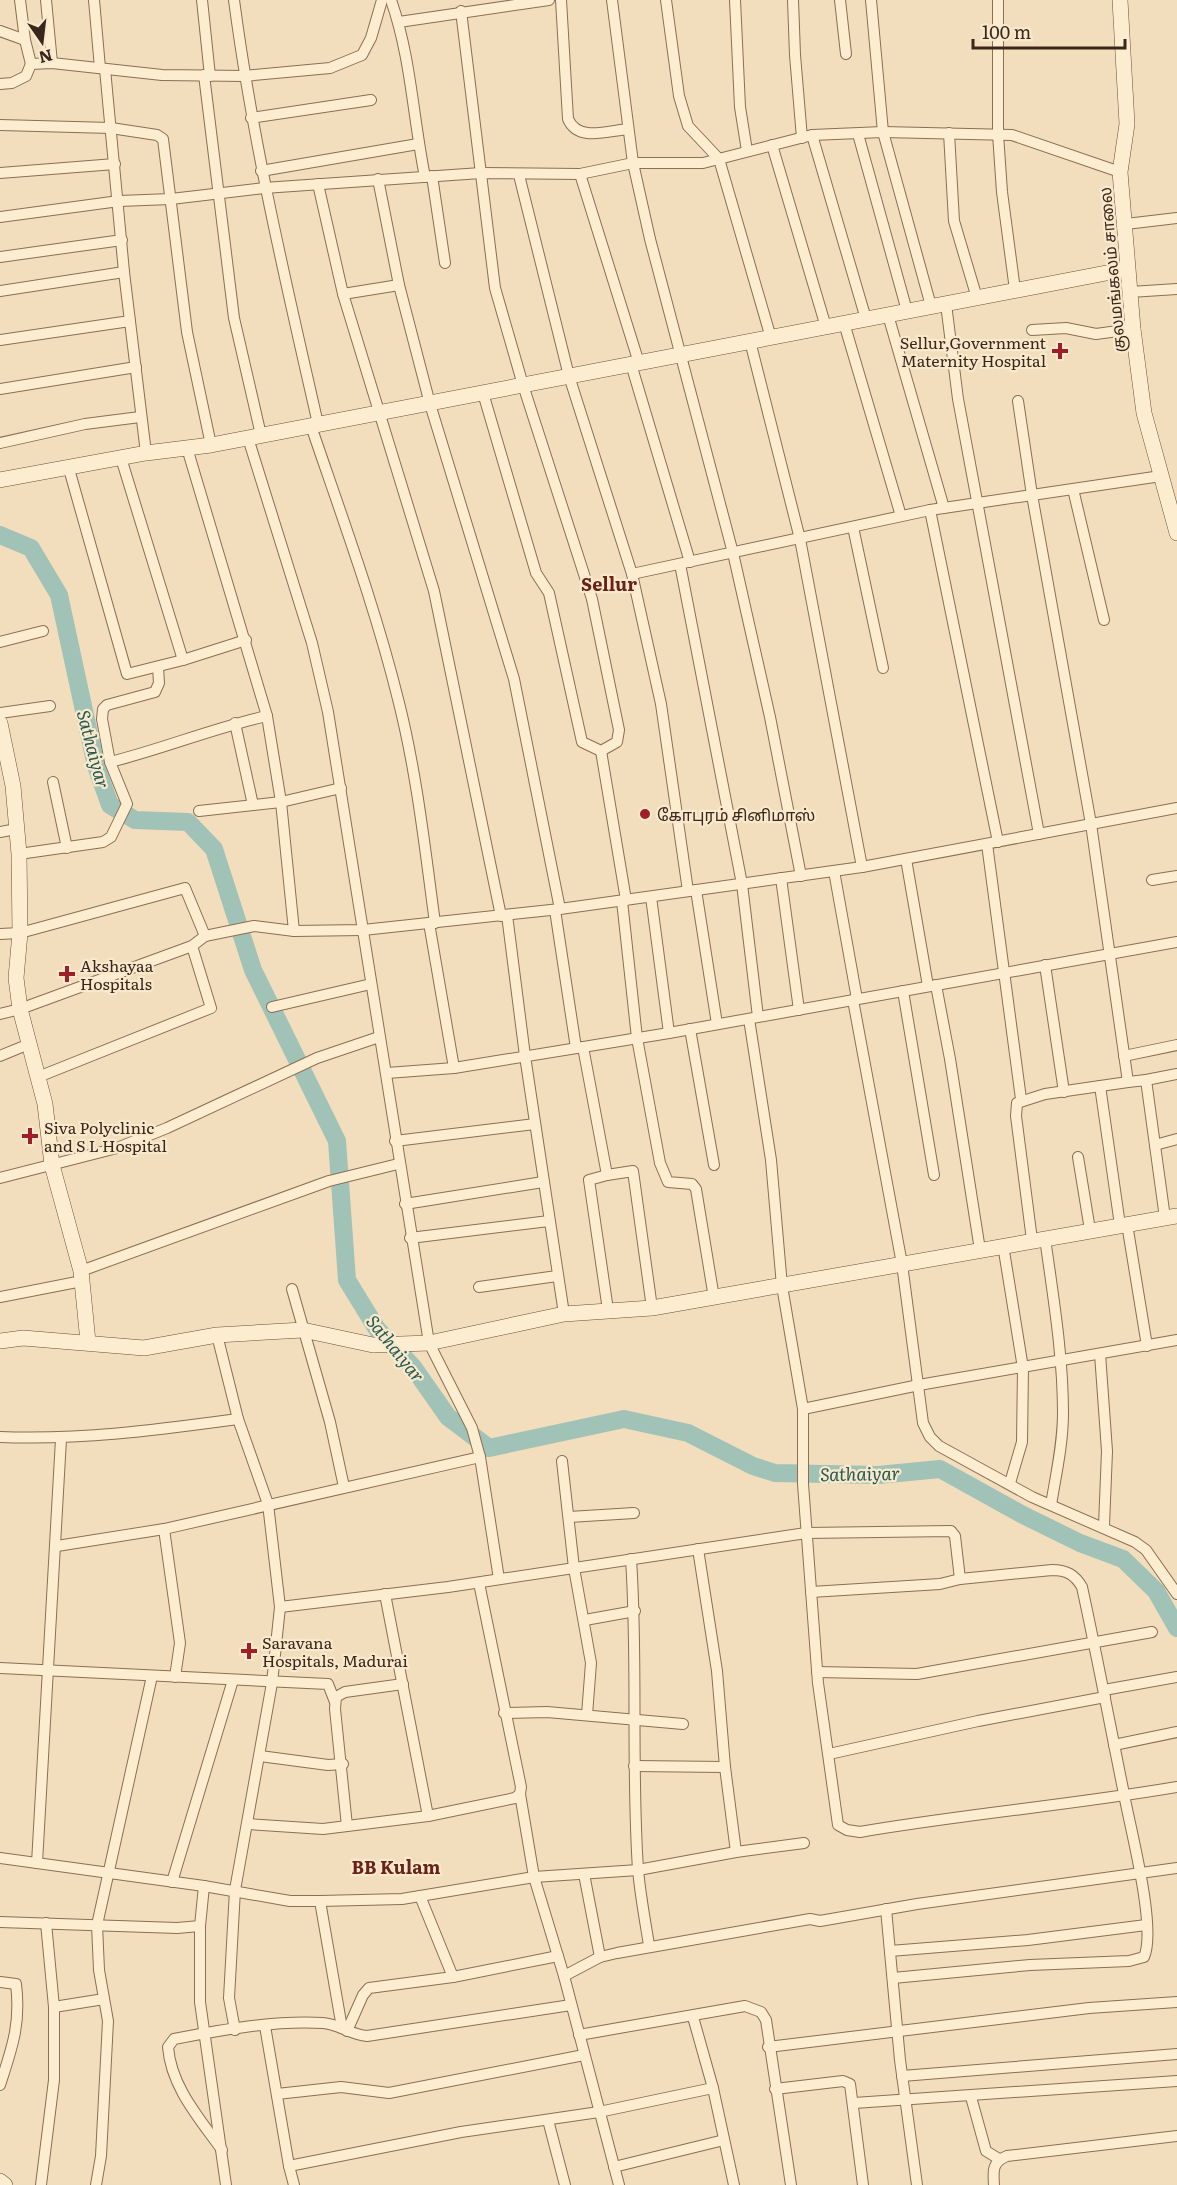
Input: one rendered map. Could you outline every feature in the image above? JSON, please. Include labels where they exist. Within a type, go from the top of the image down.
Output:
[{"type":"street","points":[[0,84],[12,83],[26,76],[31,64],[25,40],[20,0]]},
{"type":"street","points":[[46,0],[52,63]]},
{"type":"street","points":[[94,0],[111,128],[124,272],[146,453]]},
{"type":"street","points":[[202,0],[217,193],[234,318],[254,437],[312,643],[341,788],[379,1037],[387,1073],[398,1164],[429,1343],[472,1428],[480,1457],[499,1580]]},
{"type":"street","points":[[234,0],[244,76],[264,188],[315,425],[400,704],[417,794],[432,923],[454,1068]]},
{"type":"street","points":[[31,64],[52,63],[162,75],[207,76],[244,76],[330,68],[362,55],[371,38],[382,0]]},
{"type":"street","points":[[391,0],[399,22],[412,86],[418,144],[429,176],[445,263]]},
{"type":"street","points":[[399,22],[461,11],[472,5],[549,0]]},
{"type":"street","points":[[561,0],[568,119],[571,126],[576,132],[583,133],[628,129]]},
{"type":"street","points":[[612,0],[633,163],[650,239],[733,553],[770,717],[801,876]]},
{"type":"street","points":[[666,0],[679,96],[688,126],[719,159],[771,338]]},
{"type":"street","points":[[735,0],[738,85],[747,151]]},
{"type":"street","points":[[793,0],[795,55],[807,136],[866,319]]},
{"type":"street","points":[[840,0],[846,54]]},
{"type":"street","points":[[871,0],[883,132],[931,306]]},
{"type":"street","points":[[998,0],[998,134],[1002,192],[1015,290]]},
{"type":"street","name":"குலமங்கலம் சாலை","points":[[1120,0],[1127,124],[1120,172],[1133,330],[1144,413],[1177,533]]},
{"type":"street","points":[[461,11],[495,288],[523,385],[592,599],[619,730],[617,742],[601,751],[587,747],[582,742],[549,593],[536,573],[483,393]]},
{"type":"street","points":[[0,31],[9,32],[25,40]]},
{"type":"street","points":[[251,118],[371,100]]},
{"type":"street","points":[[0,125],[111,128],[157,135],[163,140],[187,333],[211,445]]},
{"type":"street","points":[[0,217],[119,201],[171,199],[264,188],[378,179],[481,173],[580,174],[633,163],[703,163],[807,136],[883,132],[1012,135],[1120,172]]},
{"type":"street","points":[[949,133],[954,221],[977,298]]},
{"type":"street","points":[[858,134],[907,311]]},
{"type":"street","points":[[261,171],[418,144]]},
{"type":"street","points":[[772,145],[826,327]]},
{"type":"street","points":[[0,173],[115,164]]},
{"type":"street","points":[[580,174],[635,363],[685,563],[742,884],[782,1286],[802,1409],[803,1484],[817,1672],[838,1825],[847,1830],[860,1832],[948,1817],[1124,1796],[1177,1787]]},
{"type":"street","points":[[519,175],[569,376],[632,574],[661,704],[717,1024]]},
{"type":"street","points":[[378,179],[399,285],[430,404],[514,679],[580,1047],[607,1175]]},
{"type":"street","points":[[318,184],[343,294],[434,591],[504,915],[564,1314]]},
{"type":"street","points":[[1126,224],[1177,218]]},
{"type":"street","points":[[0,257],[122,240]]},
{"type":"street","points":[[0,480],[146,453],[254,437],[1127,269]]},
{"type":"street","points":[[0,291],[124,272]]},
{"type":"street","points":[[343,294],[399,285]]},
{"type":"street","points":[[1130,292],[1177,289]]},
{"type":"street","points":[[946,304],[958,399],[1039,834]]},
{"type":"street","points":[[888,315],[944,508]]},
{"type":"street","points":[[0,340],[130,321]]},
{"type":"street","points":[[844,323],[901,516]]},
{"type":"street","points":[[1032,330],[1066,328],[1096,334],[1133,330]]},
{"type":"street","points":[[750,341],[800,539],[862,867]]},
{"type":"street","points":[[0,389],[136,367]]},
{"type":"street","points":[[1018,400],[1032,495],[1091,824],[1128,1082]]},
{"type":"street","points":[[0,443],[85,424],[140,417]]},
{"type":"street","points":[[187,448],[267,716],[281,802],[294,931]]},
{"type":"street","points":[[121,458],[183,660]]},
{"type":"street","points":[[69,469],[124,670],[131,674],[246,640]]},
{"type":"street","points":[[632,574],[930,510],[1161,476]]},
{"type":"street","points":[[1073,489],[1104,620]]},
{"type":"street","points":[[930,510],[992,843],[1021,1100]]},
{"type":"street","points":[[853,527],[883,668]]},
{"type":"street","points":[[0,642],[43,631]]},
{"type":"street","points":[[19,854],[103,842],[111,837],[127,804],[110,762],[102,719],[103,709],[107,705],[155,692],[159,683],[158,667]]},
{"type":"street","points":[[0,713],[50,706]]},
{"type":"street","points":[[110,762],[154,751],[235,723],[267,716]]},
{"type":"street","points":[[0,723],[13,786],[19,854],[20,933],[16,978],[20,1009],[45,1104],[52,1165],[82,1276],[88,1342]]},
{"type":"street","points":[[235,723],[253,805]]},
{"type":"street","points":[[601,751],[624,901],[637,1038],[660,1163],[668,1182],[692,1184],[696,1189],[714,1298]]},
{"type":"street","points":[[53,782],[67,848]]},
{"type":"street","points":[[199,811],[281,802],[341,788]]},
{"type":"street","points":[[0,1014],[20,1009],[192,946],[205,936],[254,926],[294,931],[363,930],[557,910],[862,867],[1177,808]]},
{"type":"street","points":[[0,832],[16,830]]},
{"type":"street","points":[[906,859],[950,1059],[980,1250]]},
{"type":"street","points":[[834,871],[902,1264],[923,1423],[930,1437],[939,1446],[1051,1505],[1104,1526],[1146,1550],[1177,1593]]},
{"type":"street","points":[[1152,880],[1177,876]]},
{"type":"street","points":[[781,878],[799,1010]]},
{"type":"street","points":[[0,934],[20,933],[185,888],[205,936]]},
{"type":"street","points":[[651,897],[669,1033]]},
{"type":"street","points":[[387,1073],[454,1068],[669,1033],[1177,942]]},
{"type":"street","points":[[38,1077],[211,1008],[192,946]]},
{"type":"street","points":[[1045,965],[1064,1092]]},
{"type":"street","points":[[272,1007],[371,984]]},
{"type":"street","points":[[903,991],[934,1175]]},
{"type":"street","points":[[690,1029],[714,1165]]},
{"type":"street","points":[[0,1178],[117,1148],[157,1132],[317,1058],[379,1037]]},
{"type":"street","points":[[0,1056],[29,1044]]},
{"type":"street","points":[[1124,1056],[1177,1046]]},
{"type":"street","points":[[1051,1505],[1061,1449],[1061,1361],[1016,1116],[1017,1103],[1021,1100],[1064,1092],[1177,1074]]},
{"type":"street","points":[[0,1341],[23,1338],[144,1348],[217,1335],[303,1330],[373,1345],[429,1343],[564,1314],[652,1308],[1171,1217],[1155,1145],[1146,1080]]},
{"type":"street","points":[[1100,1086],[1148,1346]]},
{"type":"street","points":[[395,1141],[534,1124]]},
{"type":"street","points":[[1155,1145],[1177,1139]]},
{"type":"street","points":[[1078,1157],[1090,1230]]},
{"type":"street","points":[[0,1297],[82,1276],[329,1180],[398,1164]]},
{"type":"street","points":[[608,1310],[589,1180],[633,1171],[652,1308]]},
{"type":"street","points":[[405,1204],[543,1182]]},
{"type":"street","points":[[410,1238],[549,1221]]},
{"type":"street","points":[[1003,1245],[1023,1368],[1022,1442],[1010,1483]]},
{"type":"street","points":[[479,1287],[557,1276]]},
{"type":"street","points":[[292,1289],[330,1422],[344,1487]]},
{"type":"street","points":[[217,1335],[238,1419],[268,1504],[280,1607],[272,1683],[235,1890],[229,1998],[235,2030]]},
{"type":"street","points":[[802,1409],[919,1385],[1177,1340]]},
{"type":"street","points":[[1100,1354],[1107,1451],[1104,1526]]},
{"type":"street","points":[[0,1437],[61,1439],[141,1433],[238,1419]]},
{"type":"street","points":[[37,1863],[50,1671],[61,1439]]},
{"type":"street","points":[[57,1546],[164,1529],[480,1457]]},
{"type":"street","points":[[562,1461],[574,1568],[585,1620],[592,1676],[587,1715]]},
{"type":"street","points":[[569,1517],[633,1513]]},
{"type":"street","points":[[164,1529],[180,1643],[175,1677]]},
{"type":"street","points":[[280,1607],[499,1580],[806,1533],[951,1531],[955,1536],[960,1579]]},
{"type":"street","points":[[698,1549],[717,1671],[725,1767],[736,1852]]},
{"type":"street","points":[[631,1559],[634,1611],[634,1766],[638,1870],[649,1945]]},
{"type":"street","points":[[811,1592],[940,1584],[960,1579],[1063,1570],[1076,1577],[1082,1587],[1094,1643],[1140,1875],[1146,1925],[1147,1951],[1144,1957],[1137,1960],[1030,1965],[893,1978]]},
{"type":"street","points":[[479,1582],[504,1713],[521,1786],[520,1794],[534,1877],[564,1976],[619,2185]]},
{"type":"street","points":[[386,1594],[428,1816]]},
{"type":"street","points":[[585,1620],[634,1611]]},
{"type":"street","points":[[817,1672],[917,1674],[1152,1632]]},
{"type":"street","points":[[0,1668],[328,1684],[335,1702],[343,1764],[347,1826]]},
{"type":"street","points":[[96,2185],[101,2156],[108,2021],[99,1970],[97,1925],[152,1676]]},
{"type":"street","points":[[829,1754],[1177,1677]]},
{"type":"street","points":[[173,1881],[233,1680]]},
{"type":"street","points":[[335,1702],[336,1697],[345,1692],[403,1684]]},
{"type":"street","points":[[504,1713],[587,1715],[683,1724]]},
{"type":"street","points":[[1114,1745],[1177,1732]]},
{"type":"street","points":[[260,1756],[328,1765],[343,1764]]},
{"type":"street","points":[[634,1766],[725,1767]]},
{"type":"street","points":[[248,1824],[323,1829],[428,1816],[515,1798],[520,1794]]},
{"type":"street","points":[[0,1858],[173,1881],[290,1900],[320,1901],[402,1899],[534,1877],[638,1870],[736,1852],[804,1844]]},
{"type":"street","points":[[564,1976],[600,1957],[649,1945],[1177,1868]]},
{"type":"street","points":[[584,1874],[600,1957]]},
{"type":"street","points":[[204,1886],[200,1926],[200,1992],[226,2185]]},
{"type":"street","points":[[420,1896],[453,1977]]},
{"type":"street","points":[[320,1901],[344,2030]]},
{"type":"street","points":[[886,1909],[902,2076],[917,2185]]},
{"type":"street","points":[[0,1922],[200,1926]]},
{"type":"street","points":[[41,2185],[54,2080],[54,2007],[46,1923]]},
{"type":"street","points":[[890,1952],[1028,1940],[1146,1925]]},
{"type":"street","points":[[344,2030],[363,1995],[369,1989],[453,1977],[558,1956]]},
{"type":"street","points":[[0,1982],[16,1984],[19,2010],[17,2032],[0,2085]]},
{"type":"street","points":[[54,2007],[104,1999]]},
{"type":"street","points":[[768,2047],[1089,2008],[1177,2002]]},
{"type":"street","points":[[222,2150],[184,2097],[168,2055],[169,2043],[174,2039],[265,2026],[322,2023],[352,2035],[367,2036],[571,2005]]},
{"type":"street","points":[[579,2035],[693,2017],[745,2006],[753,2007],[761,2012],[766,2020],[768,2047],[791,2185]]},
{"type":"street","points":[[693,2017],[713,2088],[734,2185]]},
{"type":"street","points":[[265,2026],[294,2185]]},
{"type":"street","points":[[902,2076],[1177,2054]]},
{"type":"street","points":[[277,2094],[341,2087],[376,2094],[389,2093],[584,2055]]},
{"type":"street","points":[[775,2089],[843,2081],[850,2084],[863,2185]]},
{"type":"street","points":[[854,2103],[971,2097],[1177,2081]]},
{"type":"street","points":[[289,2166],[461,2132],[599,2112],[713,2088]]},
{"type":"street","points":[[971,2097],[986,2151],[999,2159]]},
{"type":"street","points":[[548,2120],[565,2185]]},
{"type":"street","points":[[994,2185],[994,2166],[999,2159],[1007,2156],[1177,2136]]},
{"type":"street","points":[[614,2168],[724,2140]]},
{"type":"street","points":[[0,2181],[4,2185]]},
{"type":"waterway","name":"Sathaiyar","points":[[0,535],[31,548],[59,595],[96,766],[110,805],[135,820],[188,822],[214,849],[253,970],[337,1141],[347,1280],[377,1329],[413,1367],[448,1417],[489,1448],[624,1419],[688,1433],[753,1466],[775,1473],[878,1475],[940,1469],[1023,1515],[1080,1543],[1123,1559],[1156,1591],[1177,1628]]},
{"type":"place","name":"Sellur,Government Maternity Hospital","points":[[1060,351]]},
{"type":"place","name":"கோபுரம் சினிமாஸ்","points":[[645,814]]},
{"type":"place","name":"Akshayaa Hospitals","points":[[67,974]]},
{"type":"place","name":"Siva Polyclinic and S L Hospital","points":[[30,1136]]},
{"type":"place","name":"Saravana Hospitals, Madurai","points":[[249,1651]]},
{"type":"district","name":"Sellur","points":[[609,583]]},
{"type":"district","name":"BB Kulam","points":[[396,1866]]}]
